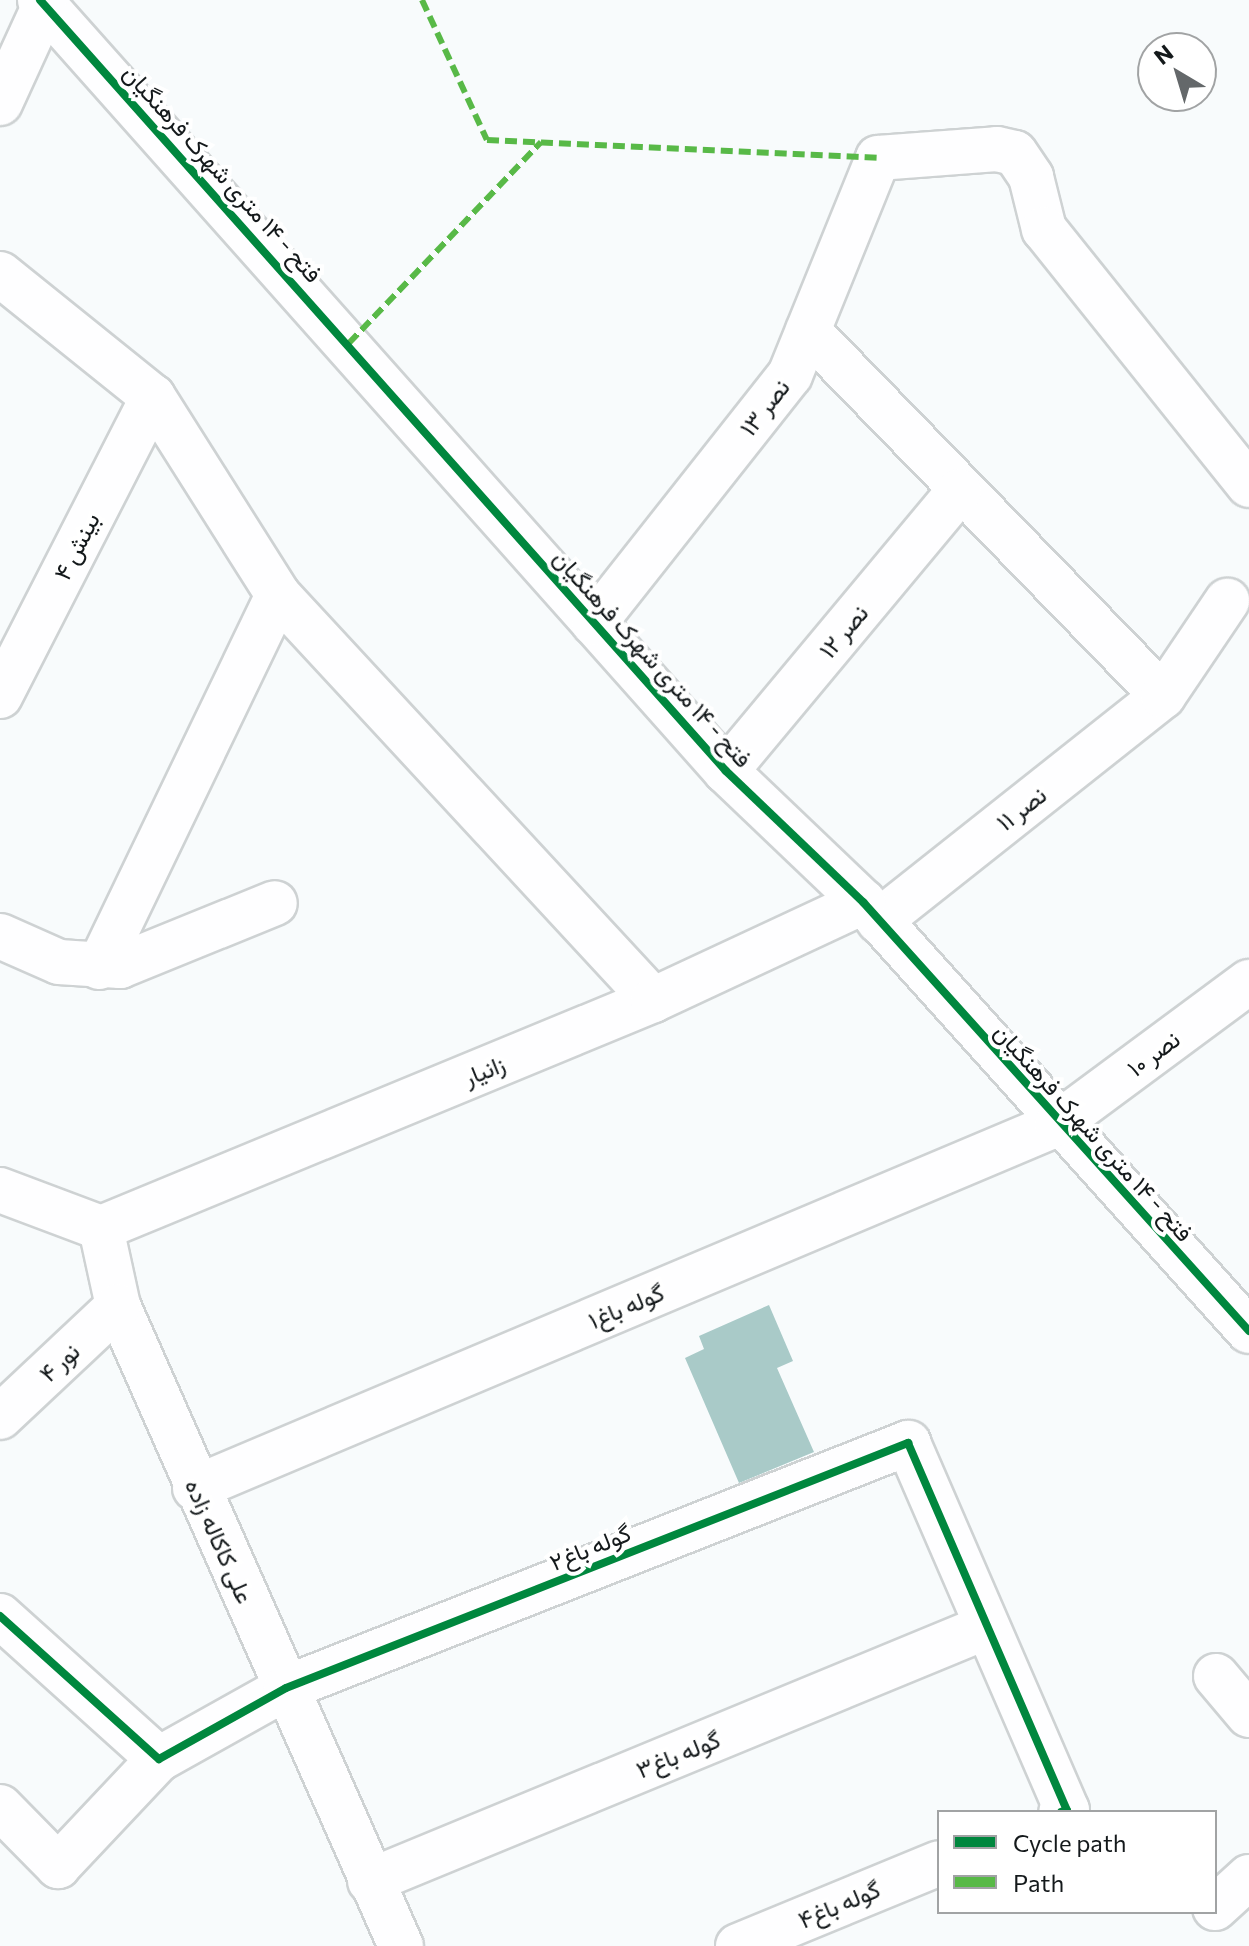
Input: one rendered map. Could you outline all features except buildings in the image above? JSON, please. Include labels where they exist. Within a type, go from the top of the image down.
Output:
[{"type":"street","points":[[0,103],[42,4]]},
{"type":"street","name":"فتح - ۱۴ متری شهرک فرهنگیان","points":[[42,4],[206,180],[726,771],[871,911],[1057,1124],[1246,1323]]},
{"type":"street","name":"نصر ۱۳","points":[[594,623],[790,375],[878,158],[997,149],[1015,153],[1031,177],[1044,229],[1249,485]]},
{"type":"street","points":[[0,274],[153,397],[278,595],[653,1000]]},
{"type":"street","points":[[808,331],[959,491],[1163,696]]},
{"type":"street","name":"بینش ۴","points":[[0,696],[153,397]]},
{"type":"street","name":"نصر ۱۲","points":[[726,771],[959,491]]},
{"type":"street","points":[[99,967],[278,595]]},
{"type":"street","name":"نصر ۱۱","points":[[871,911],[1163,696],[1227,601]]},
{"type":"street","points":[[0,936],[27,953],[99,967],[120,966],[275,903]]},
{"type":"street","name":"زانیار","points":[[101,1228],[871,911]]},
{"type":"street","name":"نصر ۱۰","points":[[1057,1124],[1249,982]]},
{"type":"street","name":"گوله باغ۱","points":[[195,1488],[1057,1124]]},
{"type":"street","points":[[0,1190],[101,1228]]},
{"type":"street","name":"علی کاکاله زاده","points":[[101,1228],[118,1306],[195,1488],[401,1946]]},
{"type":"street","name":"نور ۴","points":[[0,1417],[118,1306]]},
{"type":"street","name":"گوله باغ۲","points":[[0,1807],[58,1866],[159,1759],[286,1688],[908,1443],[986,1627]]},
{"type":"street","points":[[0,1616],[159,1759]]},
{"type":"street","points":[[986,1627],[1064,1810]]},
{"type":"street","name":"گوله باغ۳","points":[[370,1881],[986,1627]]},
{"type":"street","points":[[1216,1676],[1249,1715]]},
{"type":"street","name":"گوله باغ۴","points":[[738,1946],[937,1864]]},
{"type":"street","points":[[1217,1906],[1249,1877]]},
{"type":"marked path","points":[[422,0],[487,140],[878,158]]},
{"type":"marked path","points":[[349,343],[541,142]]},
{"type":"cycle path","points":[[40,0],[726,771],[863,902],[1249,1331]]},
{"type":"cycle path","points":[[0,1616],[159,1759],[286,1688],[908,1443],[1067,1810]]}]
